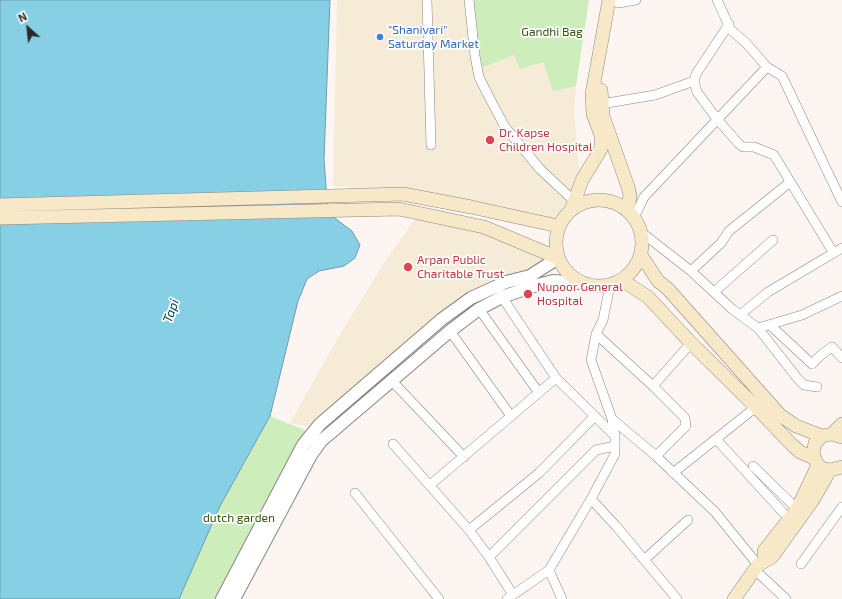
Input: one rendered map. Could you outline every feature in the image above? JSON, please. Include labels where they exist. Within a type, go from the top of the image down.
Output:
[{"type":"main road","points":[[615,1],[592,94],[593,114],[600,135],[601,149],[582,180],[573,205],[558,226],[556,237],[558,258],[564,269],[572,278],[582,283],[594,286],[616,283],[648,297],[690,343],[796,448],[826,465]]},
{"type":"main road","points":[[615,1],[600,95],[603,116],[628,187],[632,214],[641,232],[642,244],[640,256],[633,269],[616,283]]},
{"type":"main road","points":[[0,205],[403,194],[558,226]]},
{"type":"main road","points":[[573,205],[595,200],[607,200],[618,204],[632,214]]},
{"type":"main road","points":[[0,218],[399,209],[484,226],[558,258]]},
{"type":"main road","points":[[640,256],[658,281],[668,290],[780,415],[796,426],[832,436]]},
{"type":"main road","points":[[826,465],[813,453],[815,443],[832,436],[842,424]]},
{"type":"main road","points":[[737,598],[759,565],[764,551],[797,508],[826,465]]},
{"type":"main road","points":[[759,565],[772,557],[813,500],[826,465]]},
{"type":"street","points":[[427,0],[431,145]]},
{"type":"street","points":[[469,0],[475,56],[479,76],[488,95],[505,126],[540,169],[573,205]]},
{"type":"street","points":[[615,1],[636,0]]},
{"type":"street","points":[[717,0],[732,30],[746,43],[767,67],[782,76],[842,202]]},
{"type":"street","points":[[729,24],[696,74],[694,81],[700,97],[717,119],[743,147],[754,148],[774,155],[789,183],[833,252]]},
{"type":"street","points":[[632,214],[644,197],[767,67]]},
{"type":"street","points":[[601,104],[655,95],[677,89],[694,81]]},
{"type":"street","points":[[691,271],[721,244],[729,231],[789,183]]},
{"type":"street","points":[[641,232],[691,271],[740,315],[758,328],[804,385],[818,387]]},
{"type":"street","points":[[714,292],[773,240]]},
{"type":"street","points":[[740,315],[768,292],[842,248]]},
{"type":"street","points":[[222,599],[303,445],[320,424],[442,319],[471,298],[502,284],[530,276],[558,258]]},
{"type":"street","points":[[234,599],[316,447],[325,437],[391,380],[479,309],[502,297],[553,282],[582,283]]},
{"type":"street","points":[[393,444],[469,530],[489,557],[510,597],[549,570],[591,499],[615,454],[615,436],[612,419],[592,360],[596,334],[603,320],[616,283]]},
{"type":"street","points":[[758,328],[802,315],[842,296]]},
{"type":"street","points":[[502,297],[556,378],[615,436]]},
{"type":"street","points":[[479,309],[539,393]]},
{"type":"street","points":[[770,325],[812,364],[832,347],[842,358]]},
{"type":"street","points":[[450,331],[511,416]]},
{"type":"street","points":[[596,334],[653,386],[686,422],[686,426],[656,456]]},
{"type":"street","points":[[653,386],[690,343]]},
{"type":"street","points":[[430,485],[556,378]]},
{"type":"street","points":[[391,380],[464,457]]},
{"type":"street","points":[[673,473],[756,407]]},
{"type":"street","points":[[469,530],[539,473],[595,416]]},
{"type":"street","points":[[612,419],[656,456],[715,512],[786,599]]},
{"type":"street","points":[[716,439],[789,519]]},
{"type":"street","points":[[489,557],[596,450],[615,446]]},
{"type":"street","points":[[753,466],[797,508]]},
{"type":"street","points":[[355,493],[439,599]]},
{"type":"street","points":[[591,499],[677,599]]},
{"type":"street","points":[[802,564],[842,507]]},
{"type":"street","points":[[644,560],[688,520]]},
{"type":"street","points":[[549,570],[562,599]]},
{"type":"shaded area","points":[[337,0],[473,0],[514,55],[543,62],[553,91],[576,86],[574,111],[580,179],[569,208],[557,222],[403,190],[333,186]]},
{"type":"shaded area","points":[[417,216],[483,229],[549,259],[528,272],[504,278],[311,427],[290,423],[339,336],[384,263]]},
{"type":"green space","name":"Gandhi Bag","points":[[473,0],[589,0],[576,86],[553,91],[543,62],[520,69],[514,55],[483,67],[479,53]]},
{"type":"green space","name":"dutch garden","points":[[270,416],[307,431],[222,599],[179,599],[220,506]]},
{"type":"water","name":"Tapi","points":[[0,0],[330,0],[324,159],[328,213],[352,231],[360,245],[355,258],[344,266],[319,271],[307,279],[298,301],[270,416],[220,506],[179,599],[0,599]]},
{"type":"place","name":"\"Shanivari\" Saturday Market","points":[[380,37]]},
{"type":"place","name":"Dr. Kapse Children Hospital","points":[[490,140]]},
{"type":"place","name":"Arpan Public Charitable Trust","points":[[408,267]]},
{"type":"place","name":"Nupoor General Hospital","points":[[528,294]]}]
